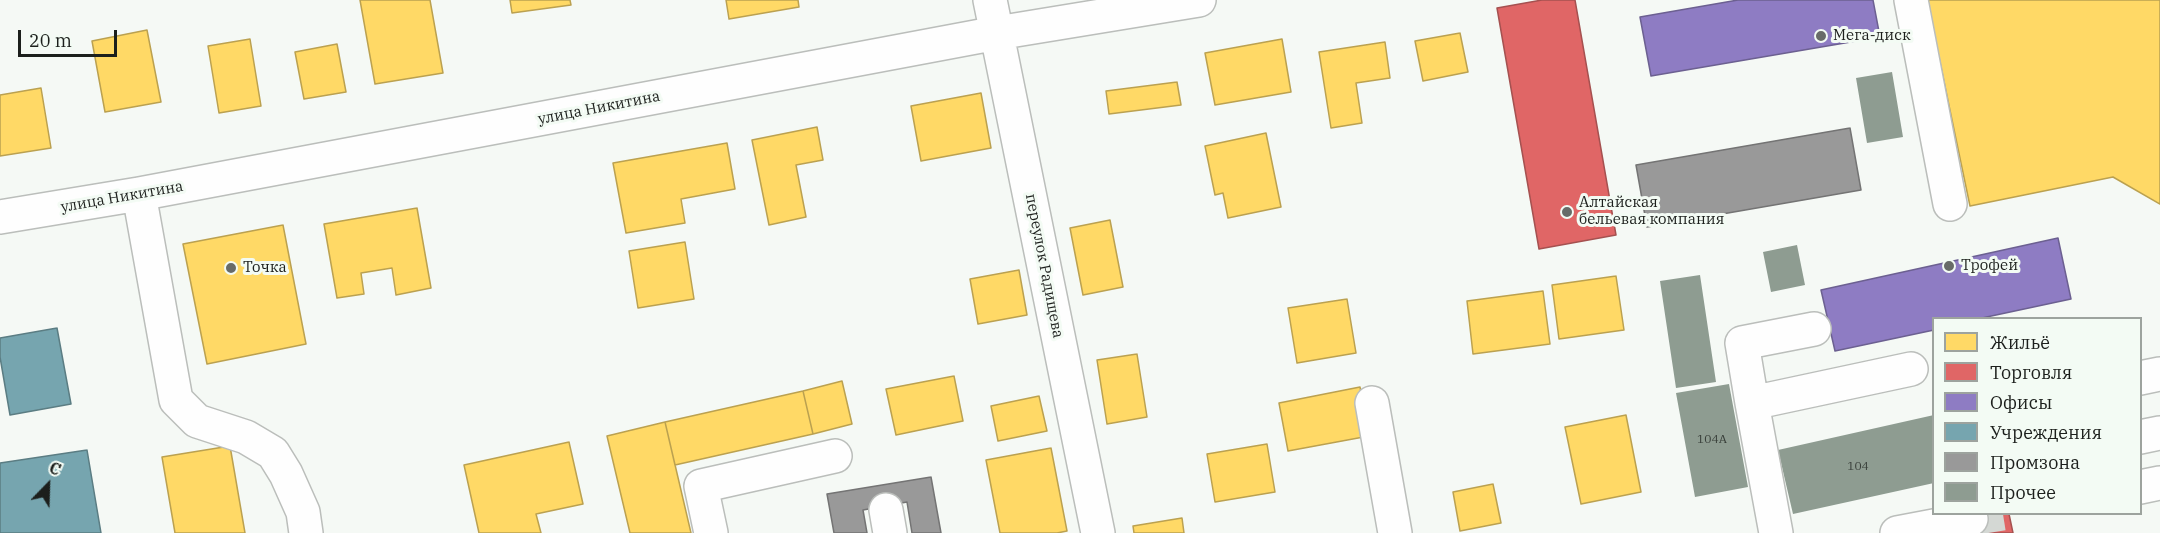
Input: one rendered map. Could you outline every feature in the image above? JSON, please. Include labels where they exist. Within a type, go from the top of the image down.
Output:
[{"type":"street","name":"переулок Радищева","points":[[990,0],[1098,533]]},
{"type":"street","name":"улица Никитина","points":[[0,217],[139,194],[997,33],[1199,0]]},
{"type":"street","points":[[1911,0],[1950,204]]},
{"type":"street","points":[[139,194],[176,400],[197,421],[246,437],[273,453],[286,474],[303,512],[306,533]]},
{"type":"street","points":[[1776,533],[1742,343],[1814,329]]},
{"type":"street","points":[[1752,403],[1911,369]]},
{"type":"street","points":[[2142,378],[2160,374]]},
{"type":"street","points":[[1372,403],[1395,533]]},
{"type":"street","points":[[2142,437],[2160,433]]},
{"type":"street","points":[[711,533],[701,486],[835,456]]},
{"type":"street","points":[[2142,487],[2160,483]]},
{"type":"street","points":[[1897,533],[1971,519]]},
{"type":"building: Жильё","points":[[360,0],[430,0],[443,73],[375,84]]},
{"type":"building: Жильё","points":[[510,0],[570,0],[571,5],[512,13]]},
{"type":"building: Жильё","points":[[726,0],[798,0],[799,7],[729,19]]},
{"type":"building: Жильё","points":[[1927,0],[2160,0],[2160,204],[2113,177],[1970,206]]},
{"type":"building: Жильё","points":[[147,30],[161,102],[105,112],[92,41]]},
{"type":"building: Жильё","points":[[1460,33],[1468,72],[1423,81],[1415,41]]},
{"type":"building: Жильё","points":[[250,39],[261,106],[219,113],[208,46]]},
{"type":"building: Жильё","points":[[1282,39],[1291,92],[1215,105],[1205,53]]},
{"type":"building: Жильё","points":[[1385,42],[1390,78],[1356,83],[1362,123],[1331,128],[1319,52]]},
{"type":"building: Жильё","points":[[337,44],[346,92],[304,99],[295,52]]},
{"type":"building: Жильё","points":[[1177,82],[1181,105],[1109,114],[1106,91]]},
{"type":"building: Жильё","points":[[41,88],[51,148],[0,156],[0,95]]},
{"type":"building: Жильё","points":[[981,93],[991,148],[921,161],[911,106]]},
{"type":"building: Жильё","points":[[817,127],[823,160],[796,165],[806,217],[769,225],[752,140]]},
{"type":"building: Жильё","points":[[1266,133],[1281,207],[1228,218],[1223,193],[1215,195],[1205,146]]},
{"type":"building: Жильё","points":[[727,143],[735,189],[681,199],[685,223],[626,233],[613,163]]},
{"type":"building: Жильё","points":[[417,208],[431,288],[396,295],[392,268],[361,273],[364,294],[337,298],[324,224]]},
{"type":"building: Жильё","points":[[1110,220],[1123,287],[1083,295],[1070,228]]},
{"type":"building: Жильё","points":[[283,225],[306,344],[207,364],[183,244]]},
{"type":"building: Жильё","points":[[685,242],[694,299],[638,308],[629,251]]},
{"type":"building: Жильё","points":[[1019,270],[1027,315],[978,324],[970,279]]},
{"type":"building: Жильё","points":[[1616,276],[1624,330],[1559,339],[1552,285]]},
{"type":"building: Жильё","points":[[1543,291],[1550,344],[1473,354],[1467,301]]},
{"type":"building: Жильё","points":[[1347,299],[1356,353],[1297,363],[1288,308]]},
{"type":"building: Жильё","points":[[1137,354],[1147,417],[1107,424],[1097,360]]},
{"type":"building: Жильё","points":[[954,376],[963,421],[896,435],[886,389]]},
{"type":"building: Жильё","points":[[842,381],[852,424],[813,434],[803,391]]},
{"type":"building: Жильё","points":[[1360,387],[1369,436],[1288,451],[1279,403]]},
{"type":"building: Жильё","points":[[803,391],[813,434],[675,465],[665,422]]},
{"type":"building: Жильё","points":[[1039,396],[1047,431],[998,441],[991,406]]},
{"type":"building: Жильё","points":[[1626,415],[1641,492],[1581,504],[1565,427]]},
{"type":"building: Жильё","points":[[665,422],[691,533],[630,533],[607,436]]},
{"type":"building: Жильё","points":[[569,442],[583,504],[536,514],[541,533],[479,533],[464,465]]},
{"type":"building: Жильё","points":[[1267,444],[1275,492],[1215,502],[1207,454]]},
{"type":"building: Жильё","points":[[230,446],[245,533],[175,533],[162,457]]},
{"type":"building: Жильё","points":[[1051,448],[1067,531],[1000,533],[986,460]]},
{"type":"building: Жильё","points":[[1493,484],[1501,523],[1460,531],[1453,492]]},
{"type":"building: Жильё","points":[[1182,518],[1184,533],[1134,533],[1133,526]]},
{"type":"building: Торговля","points":[[1542,0],[1575,0],[1616,235],[1539,249],[1497,8]]},
{"type":"building: Торговля","points":[[1970,515],[2009,515],[2013,533],[1974,533]]},
{"type":"building: Офисы","points":[[1738,0],[1873,0],[1880,37],[1651,76],[1640,17]]},
{"type":"building: Офисы","points":[[2058,238],[2071,299],[1987,317],[1932,317],[1932,330],[1835,351],[1821,290]]},
{"type":"building: Учреждения","points":[[57,328],[71,404],[10,415],[0,357],[0,338]]},
{"type":"building: Учреждения","points":[[87,450],[101,533],[0,533],[0,463]]},
{"type":"building: Промзона","points":[[1850,128],[1861,190],[1647,227],[1636,165]]},
{"type":"building: Промзона","points":[[931,477],[941,533],[912,533],[907,502],[863,510],[867,533],[834,533],[827,494]]},
{"type":"building: Прочее","points":[[1892,72],[1903,137],[1867,143],[1856,78]]},
{"type":"building: Прочее","points":[[1797,245],[1805,285],[1771,292],[1763,252]]},
{"type":"building: Прочее","points":[[1700,275],[1716,382],[1676,388],[1660,281]]},
{"type":"building: Прочее","points":[[1729,384],[1748,487],[1695,497],[1676,393]]},
{"type":"building: Прочее","points":[[1932,415],[1932,483],[1793,514],[1778,450]]},
{"type":"tunnel","points":[[1971,519],[1997,515]]},
{"type":"place","name":"Мега-диск","points":[[1821,36]]},
{"type":"place","name":"Алтайская бельевая компания","points":[[1567,212]]},
{"type":"place","name":"Трофей","points":[[1949,266]]},
{"type":"place","name":"Точка","points":[[231,268]]}]
